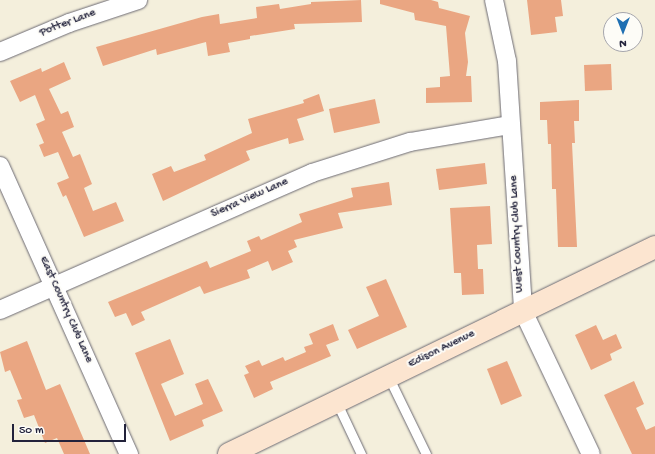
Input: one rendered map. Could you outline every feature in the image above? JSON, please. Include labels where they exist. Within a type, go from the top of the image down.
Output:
[{"type":"street","name":"Potter Lane","points":[[0,52],[69,23],[138,0]]},
{"type":"street","name":"West Country Club Lane","points":[[494,0],[507,61],[523,311],[591,454]]},
{"type":"street","name":"Sierra View Lane","points":[[0,310],[279,186],[360,155],[432,137],[511,125]]},
{"type":"street","name":"East Country Club Lane","points":[[0,166],[129,454]]},
{"type":"street","name":"Edison Avenue","points":[[229,454],[655,246]]},
{"type":"lane","points":[[388,376],[426,454]]},
{"type":"lane","points":[[336,401],[361,454]]},
{"type":"building","points":[[361,0],[362,22],[294,24],[295,29],[250,36],[250,39],[228,43],[230,52],[208,56],[206,42],[157,55],[156,49],[103,66],[96,47],[202,17],[219,14],[220,24],[257,18],[256,7],[279,4],[280,9],[311,4],[311,2]]},
{"type":"building","points":[[380,0],[431,0],[438,2],[439,8],[470,16],[465,33],[468,62],[466,76],[471,76],[472,102],[426,103],[426,88],[440,87],[440,77],[450,76],[446,26],[415,20],[414,13],[380,4]]},
{"type":"building","points":[[527,0],[561,0],[563,16],[555,17],[557,32],[531,35]]},
{"type":"building","points":[[64,62],[71,79],[49,89],[61,114],[68,111],[74,127],[62,132],[73,157],[80,154],[92,184],[84,188],[93,211],[116,202],[124,221],[84,237],[66,195],[63,197],[57,183],[69,178],[58,152],[44,157],[39,145],[44,143],[36,124],[45,120],[35,95],[20,102],[10,81],[41,68],[42,72]]},
{"type":"building","points":[[611,64],[612,90],[585,91],[584,65]]},
{"type":"building","points":[[319,94],[324,111],[297,119],[304,140],[289,144],[288,138],[246,151],[250,160],[163,201],[152,174],[171,166],[174,172],[206,160],[204,155],[252,133],[248,119],[304,103],[303,100]]},
{"type":"building","points":[[375,99],[380,123],[334,133],[329,109]]},
{"type":"building","points":[[579,100],[579,121],[574,121],[575,143],[572,143],[577,247],[558,247],[556,189],[552,189],[551,144],[548,144],[547,120],[540,120],[540,102]]},
{"type":"building","points":[[485,163],[487,184],[439,190],[436,169]]},
{"type":"building","points":[[389,182],[392,205],[338,213],[343,228],[294,240],[297,247],[288,251],[293,262],[272,271],[268,261],[247,270],[250,278],[204,294],[200,286],[141,312],[145,320],[132,326],[126,313],[115,317],[108,302],[207,261],[210,268],[251,251],[247,241],[259,236],[261,240],[302,222],[299,214],[353,197],[351,188]]},
{"type":"building","points":[[490,206],[492,244],[477,245],[478,269],[483,269],[484,294],[462,295],[461,273],[454,273],[450,208]]},
{"type":"building","points":[[386,279],[407,327],[357,349],[348,330],[379,316],[366,287]]},
{"type":"building","points":[[333,324],[339,340],[326,345],[331,356],[270,382],[273,389],[254,398],[244,375],[249,373],[245,366],[259,360],[262,366],[283,357],[285,361],[306,352],[304,347],[313,344],[309,334]]},
{"type":"building","points":[[596,325],[603,340],[616,334],[622,348],[610,354],[612,360],[591,370],[575,335]]},
{"type":"building","points":[[170,339],[184,374],[161,384],[175,416],[203,404],[195,384],[208,379],[223,411],[202,420],[204,426],[170,441],[135,353]]},
{"type":"building","points":[[27,341],[46,390],[60,384],[90,454],[64,454],[57,438],[45,443],[34,415],[24,418],[17,400],[22,399],[10,370],[5,372],[0,352]]},
{"type":"building","points":[[507,361],[522,396],[501,405],[487,369]]},
{"type":"building","points":[[634,381],[644,404],[636,408],[646,430],[655,426],[655,454],[632,454],[604,395]]}]
